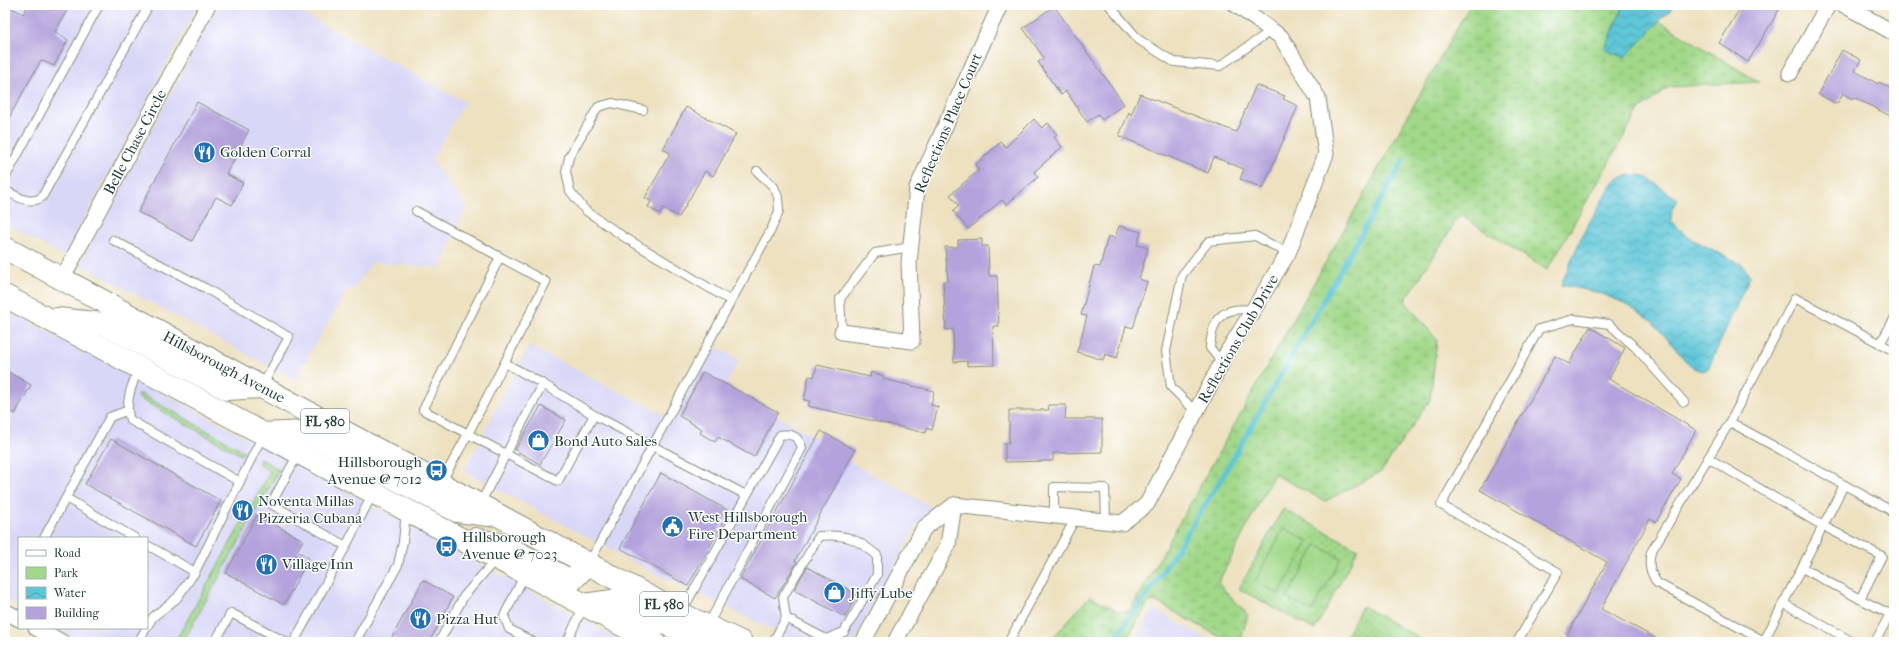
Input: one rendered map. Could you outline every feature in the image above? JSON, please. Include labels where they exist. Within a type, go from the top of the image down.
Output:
[{"type":"main road","name":"Hillsborough Avenue","points":[[5,248],[681,614],[741,642]]},
{"type":"main road","name":"FL 580","points":[[5,296],[654,642]]},
{"type":"main road","points":[[45,318],[104,324],[226,389],[262,387]]},
{"type":"main road","points":[[263,434],[306,432],[456,511],[502,517]]},
{"type":"main road","points":[[450,534],[505,546],[571,581],[589,563]]},
{"type":"main road","points":[[584,606],[619,600],[670,626],[736,642]]},
{"type":"street","name":"Belle Chase Circle","points":[[62,279],[208,5]]},
{"type":"street","name":"Reflections Place Court","points":[[842,332],[912,341],[909,262],[917,188],[1000,5]]},
{"type":"street","name":"Reflections Club Drive","points":[[954,505],[1122,523],[1147,504],[1222,362],[1288,253],[1326,154],[1318,98],[1281,36],[1236,5]]},
{"type":"street","points":[[1790,73],[1828,5]]},
{"type":"street","points":[[1844,5],[1894,33]]},
{"type":"street","points":[[863,642],[924,528],[954,505]]},
{"type":"street","points":[[895,642],[948,545],[954,505]]},
{"type":"street","points":[[5,612],[18,618]]},
{"type":"street","points":[[38,629],[62,642]]},
{"type":"lane","points":[[5,178],[99,5]]},
{"type":"lane","points":[[5,190],[26,200],[35,200],[42,197],[149,5]]},
{"type":"lane","points":[[1110,5],[1139,40],[1174,62],[1220,66],[1272,30]]},
{"type":"lane","points":[[643,110],[612,103],[598,107],[569,157],[566,171],[570,191],[585,210],[624,237],[732,301]]},
{"type":"lane","points":[[589,563],[771,230],[779,212],[778,197],[774,187],[757,171]]},
{"type":"lane","points":[[416,211],[546,282],[441,484]]},
{"type":"lane","points":[[1196,412],[1171,387],[1166,351],[1182,276],[1209,241],[1255,236],[1288,253]]},
{"type":"lane","points":[[114,240],[205,288],[289,337],[262,387]]},
{"type":"lane","points":[[842,332],[840,300],[875,253],[911,247]]},
{"type":"lane","points":[[500,257],[422,410],[558,481],[594,415]]},
{"type":"lane","points":[[1844,485],[1783,603],[1765,642],[1657,583],[1651,573],[1648,563],[1652,552],[1730,422],[1795,298],[1894,352]]},
{"type":"lane","points":[[1222,362],[1210,348],[1211,331],[1220,315],[1238,308],[1253,310]]},
{"type":"lane","points":[[1517,642],[1558,572],[1441,505],[1539,329],[1574,319],[1608,324],[1636,348],[1684,402]]},
{"type":"lane","points":[[1880,344],[1894,319]]},
{"type":"lane","points":[[505,363],[594,415],[746,495]]},
{"type":"lane","points":[[139,368],[129,393],[126,411],[130,420],[240,482]]},
{"type":"lane","points":[[480,505],[543,384]]},
{"type":"lane","points":[[45,537],[110,417],[126,411]]},
{"type":"lane","points":[[1730,422],[1893,512]]},
{"type":"lane","points":[[150,615],[177,598],[195,572],[263,434]]},
{"type":"lane","points":[[681,614],[780,435],[786,434],[793,436],[800,441],[802,448],[708,626]]},
{"type":"lane","points":[[298,453],[271,504],[346,546]]},
{"type":"lane","points":[[1708,458],[1823,526],[1882,556],[1860,599]]},
{"type":"lane","points":[[1054,516],[1054,487],[1105,488],[1106,521]]},
{"type":"lane","points":[[294,642],[373,493]]},
{"type":"lane","points":[[66,498],[134,537]]},
{"type":"lane","points":[[354,642],[398,565],[403,542],[406,510]]},
{"type":"lane","points":[[1009,642],[1075,519]]},
{"type":"lane","points":[[773,642],[786,618],[783,597],[819,536],[840,535],[856,541],[877,555],[877,575],[844,632],[826,639],[786,618]]},
{"type":"lane","points":[[148,546],[195,572]]},
{"type":"lane","points":[[439,642],[464,596],[496,558]]},
{"type":"lane","points":[[1802,568],[1890,614],[1875,642]]},
{"type":"lane","points":[[525,574],[504,616],[509,629],[533,642]]},
{"type":"lane","points":[[1783,603],[1853,642]]},
{"type":"lane","points":[[567,642],[584,606]]},
{"type":"lane","points":[[215,642],[231,613],[286,642]]},
{"type":"lane","points":[[139,642],[146,629]]},
{"type":"shaded area","points":[[5,5],[198,5],[64,256],[5,224]]},
{"type":"shaded area","points":[[218,5],[287,5],[465,102],[431,160],[466,207],[440,268],[373,262],[352,291],[349,287],[294,380],[80,264]]},
{"type":"shaded area","points":[[5,308],[35,324],[35,326],[41,327],[254,442],[254,444],[259,444],[624,642],[82,642],[59,629],[148,629],[148,537],[18,537],[18,606],[5,599]]},
{"type":"shaded area","points":[[709,343],[739,360],[727,382],[731,391],[849,456],[852,463],[935,509],[917,524],[854,642],[798,642],[646,569],[464,471],[529,346],[672,419]]},
{"type":"shaded area","points":[[1153,609],[1212,642],[1133,642]]},
{"type":"green space","points":[[1470,5],[1624,5],[1605,49],[1624,58],[1659,21],[1759,82],[1669,87],[1639,110],[1547,270],[1460,215],[1405,301],[1437,340],[1430,400],[1381,472],[1325,501],[1274,474],[1218,583],[1248,615],[1240,642],[1229,642],[1155,601],[1150,602],[1147,605],[1125,642],[1049,642],[1090,596],[1120,612],[1127,612],[1131,609]]},
{"type":"green space","points":[[139,393],[244,451],[241,455],[137,397]]},
{"type":"green space","points":[[260,458],[279,470],[183,642],[175,642],[270,472],[259,464]]},
{"type":"green space","points":[[1283,509],[1358,549],[1315,630],[1239,589]]},
{"type":"green space","points":[[1284,528],[1308,541],[1279,594],[1255,581]]},
{"type":"green space","points":[[1316,545],[1341,558],[1312,611],[1287,598]]},
{"type":"green space","points":[[1362,606],[1426,642],[1343,642]]},
{"type":"water","points":[[1624,5],[1675,5],[1624,58],[1605,49]]},
{"type":"water","points":[[1630,175],[1645,176],[1677,199],[1672,209],[1671,221],[1688,237],[1743,265],[1750,276],[1708,369],[1702,371],[1690,366],[1652,321],[1622,302],[1596,292],[1561,285],[1582,235],[1610,187],[1619,178]]},
{"type":"building","points":[[28,5],[70,5],[55,32],[68,40],[54,66],[41,60],[5,125],[5,16],[10,7],[23,14]]},
{"type":"building","points":[[1742,5],[1782,5],[1748,62],[1719,43]]},
{"type":"building","points":[[1054,6],[1124,104],[1102,120],[1098,114],[1087,122],[1066,91],[1061,95],[1038,62],[1044,58],[1023,28]]},
{"type":"building","points":[[1842,50],[1861,60],[1855,71],[1878,84],[1879,82],[1894,90],[1894,118],[1853,97],[1852,99],[1843,93],[1837,104],[1818,94]]},
{"type":"building","points":[[1256,85],[1285,96],[1283,99],[1298,106],[1263,188],[1240,179],[1244,169],[1214,157],[1208,173],[1119,136],[1129,112],[1131,115],[1140,94],[1236,132]]},
{"type":"building","name":"Golden Corral","points":[[197,102],[249,130],[226,174],[243,183],[232,205],[216,197],[192,241],[138,212]]},
{"type":"building","points":[[686,107],[736,134],[713,176],[705,171],[679,217],[663,208],[660,214],[648,207],[651,201],[645,198],[670,153],[663,149]]},
{"type":"building","points":[[1034,119],[1042,128],[1048,123],[1057,135],[1054,137],[1062,147],[1034,172],[1038,177],[1006,205],[1002,200],[968,229],[953,211],[959,206],[950,195],[979,170],[975,165],[1001,142],[1006,147]]},
{"type":"building","points":[[1119,226],[1141,232],[1137,245],[1148,248],[1139,279],[1147,282],[1133,328],[1126,326],[1117,358],[1105,354],[1103,360],[1077,352],[1087,316],[1081,315],[1094,266],[1100,267],[1108,236],[1115,238]]},
{"type":"building","points":[[982,239],[982,246],[988,246],[989,276],[997,276],[999,326],[993,326],[994,365],[967,366],[967,361],[954,362],[953,329],[946,330],[943,281],[948,281],[945,247],[958,247],[958,240]]},
{"type":"building","points":[[1590,327],[1625,348],[1609,379],[1696,430],[1672,474],[1681,479],[1656,522],[1650,519],[1601,609],[1663,642],[1579,642],[1567,635],[1607,562],[1480,490],[1555,356],[1569,364]]},
{"type":"building","points":[[817,365],[870,377],[871,372],[884,376],[883,379],[934,391],[931,405],[938,407],[932,430],[927,428],[926,433],[808,406],[810,401],[804,400],[809,376],[814,377]]},
{"type":"building","points":[[5,370],[31,385],[15,414],[5,409]]},
{"type":"building","points":[[703,372],[778,412],[754,457],[718,437],[715,442],[700,433],[702,429],[679,416]]},
{"type":"building","points":[[1048,405],[1066,405],[1065,419],[1102,419],[1102,452],[1053,453],[1053,461],[1005,462],[1005,443],[1009,443],[1009,410],[1049,410]]},
{"type":"building","points":[[541,406],[566,420],[540,464],[515,450]]},
{"type":"building","points":[[821,431],[855,450],[795,561],[797,562],[775,598],[740,579]]},
{"type":"building","points":[[111,439],[221,501],[196,546],[85,484]]},
{"type":"building","points":[[661,473],[729,511],[688,586],[620,548]]},
{"type":"building","points":[[257,515],[303,540],[297,551],[309,558],[284,605],[226,573]]},
{"type":"building","points":[[807,567],[857,594],[845,617],[794,590]]},
{"type":"building","points":[[423,580],[453,597],[429,642],[402,642],[392,637]]},
{"type":"waterway","points":[[1112,642],[1159,578],[1220,481],[1403,161]]},
{"type":"place","name":"Golden Corral","points":[[204,152]]},
{"type":"place","name":"Bond Auto Sales","points":[[539,441]]},
{"type":"place","name":"Hillsborough Avenue @ 7012","points":[[437,471]]},
{"type":"place","name":"Noventa Millas Pizzeria Cubana","points":[[242,510]]},
{"type":"place","name":"West Hillsborough Fire Department","points":[[673,526]]},
{"type":"place","name":"Hillsborough Avenue @ 7023","points":[[447,546]]},
{"type":"place","name":"Village Inn","points":[[267,564]]},
{"type":"place","name":"Jiffy Lube","points":[[834,593]]},
{"type":"place","name":"Pizza Hut","points":[[420,619]]}]
